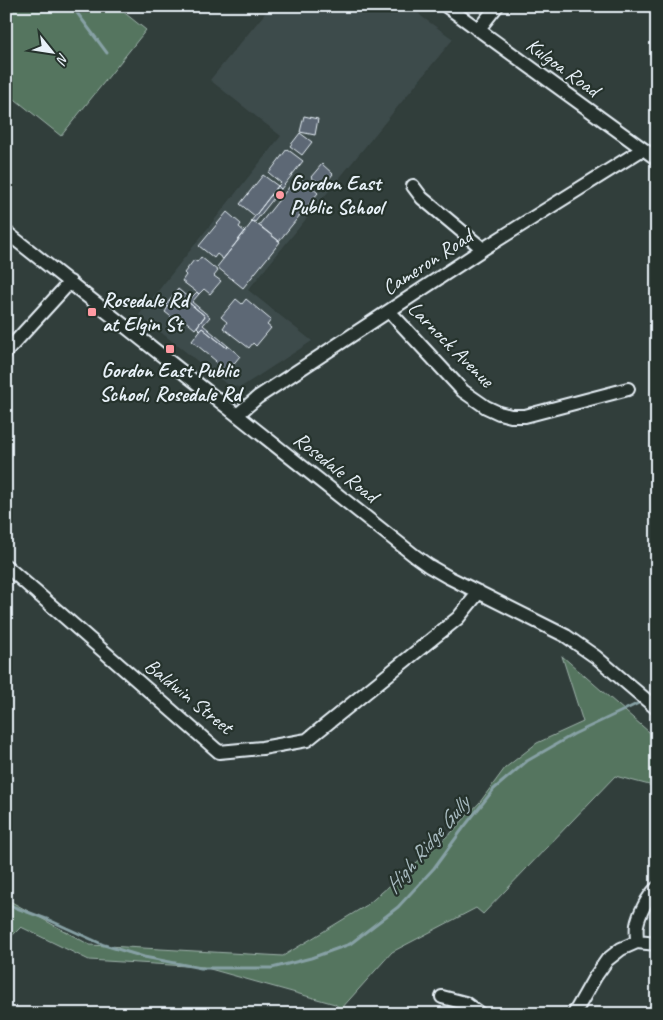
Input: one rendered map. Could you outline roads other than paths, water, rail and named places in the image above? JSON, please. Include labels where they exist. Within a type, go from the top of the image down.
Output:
[{"type":"street","name":"Kulgoa Road","points":[[446,6],[657,159]]},
{"type":"street","points":[[478,30],[497,6]]},
{"type":"street","name":"Cameron Road","points":[[237,415],[258,397],[483,249],[643,149]]},
{"type":"street","points":[[413,186],[422,198],[483,249]]},
{"type":"street","name":"Rosedale Road","points":[[6,232],[422,561],[566,636],[596,658],[657,709]]},
{"type":"street","points":[[6,352],[70,282]]},
{"type":"street","name":"Larnock Avenue","points":[[389,311],[463,392],[499,413],[511,416],[525,416],[628,389]]},
{"type":"street","name":"Baldwin Street","points":[[6,566],[219,752],[262,748],[307,740],[458,618],[479,592]]},
{"type":"street","points":[[637,942],[636,926],[643,909],[657,888]]},
{"type":"street","points":[[574,1014],[607,960],[621,949],[637,942],[657,944]]},
{"type":"street","points":[[442,997],[465,1003],[480,1014]]},
{"type":"waterway","points":[[72,6],[107,53]]},
{"type":"waterway","name":"High Ridge Gully","points":[[648,698],[657,694]]},
{"type":"waterway","name":"High Ridge Gully","points":[[6,904],[49,920],[104,945],[144,957],[201,968],[272,968],[311,958],[350,944],[398,907],[434,868],[494,789],[527,761],[574,734],[643,701]]},
{"type":"place","name":"Gordon East Public School","points":[[280,195]]},
{"type":"place","name":"Rosedale Rd at Elgin St","points":[[92,312]]},
{"type":"place","name":"Gordon East Public School, Rosedale Rd","points":[[170,349]]}]
